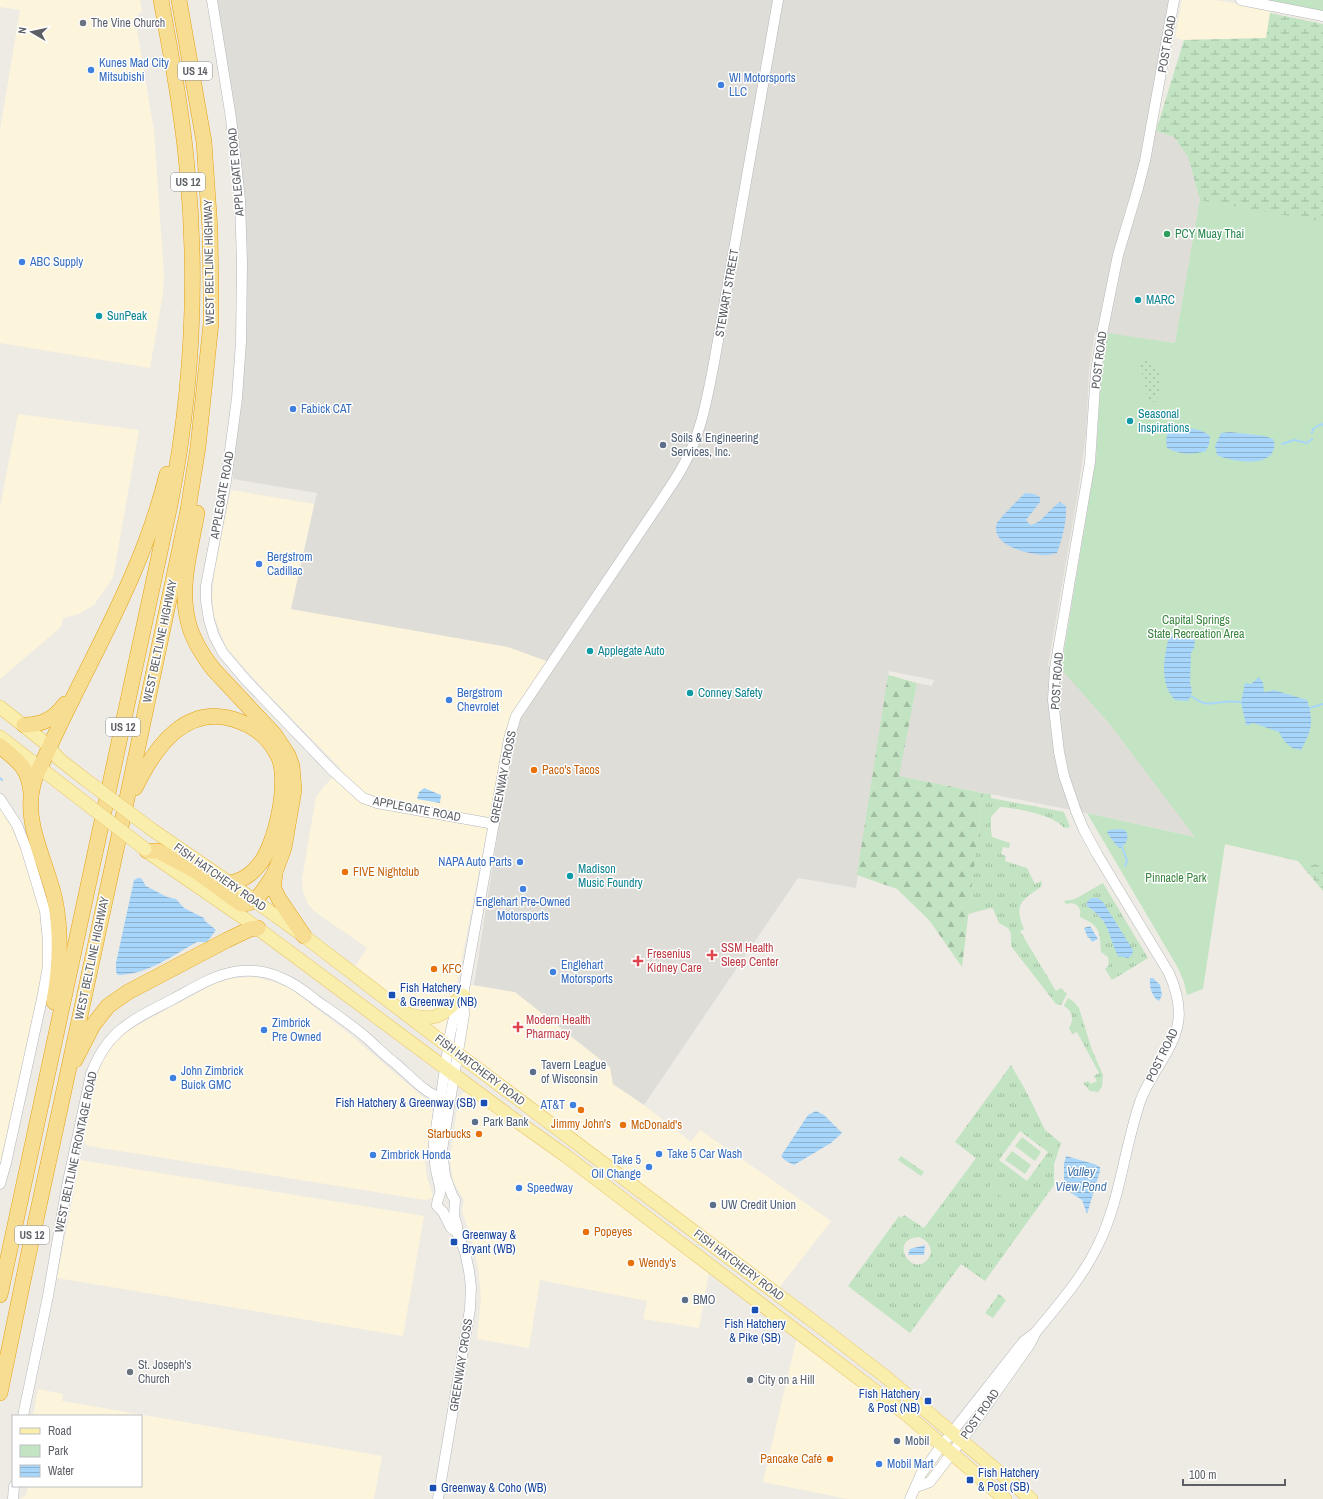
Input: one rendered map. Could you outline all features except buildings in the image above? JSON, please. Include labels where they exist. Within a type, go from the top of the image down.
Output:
[{"type":"highway","name":"WEST BELTLINE HIGHWAY","points":[[0,1295],[178,466],[190,366],[193,293],[191,230],[182,122],[160,0]]},
{"type":"highway","name":"WEST BELTLINE HIGHWAY","points":[[0,1393],[66,1078],[125,809],[195,472],[204,396],[210,323],[211,259],[204,142],[179,0]]},
{"type":"highway","name":"US 14","points":[[187,0],[204,142]]},
{"type":"highway","points":[[146,850],[158,851],[197,872],[241,904],[246,904],[255,900],[275,872],[284,848],[294,790],[294,777],[288,755],[274,734],[214,670],[206,659],[198,646],[187,616],[185,584],[202,490],[208,433],[210,397],[210,323]]},
{"type":"highway","points":[[31,801],[33,784],[49,748],[127,590],[154,521],[173,452],[190,366]]},
{"type":"highway","points":[[24,725],[33,725],[45,722],[58,713],[98,648]]},
{"type":"highway","points":[[125,809],[141,774],[154,752],[173,732],[183,725],[201,718],[222,717],[234,719],[255,729],[272,745],[279,757],[283,781],[281,798],[273,838],[264,858],[255,870],[244,879],[230,883]]},
{"type":"highway","points":[[0,746],[18,760],[26,771],[30,786],[32,823],[51,885],[57,913],[60,936],[59,960],[45,1086]]},
{"type":"highway","points":[[275,872],[274,889],[304,936]]},
{"type":"highway","points":[[66,1078],[93,1025],[108,1006],[128,992],[250,928],[258,928]]},
{"type":"main road","name":"FISH HATCHERY ROAD","points":[[0,707],[44,742],[58,759],[151,829],[255,900],[304,936],[838,1340],[887,1378],[1031,1499]]},
{"type":"main road","name":"FISH HATCHERY ROAD","points":[[0,737],[41,767],[146,850],[258,928],[566,1156],[907,1415],[1006,1499]]},
{"type":"main road","points":[[402,1011],[417,1017],[436,1016],[445,1013],[463,995]]},
{"type":"main road","points":[[566,1156],[587,1161],[593,1156]]},
{"type":"main road","points":[[592,1176],[598,1170],[618,1175]]},
{"type":"main road","points":[[811,1342],[814,1339],[820,1338],[838,1340]]},
{"type":"street","name":"APPLEGATE ROAD","points":[[212,0],[231,118],[240,200],[242,263],[241,342],[236,398],[226,481],[206,586],[207,607],[214,636],[223,653],[245,679],[332,770],[363,798],[376,803],[494,824]]},
{"type":"street","name":"STEWART STREET","points":[[619,564],[683,467],[702,420],[714,363],[778,0]]},
{"type":"street","name":"POST ROAD","points":[[910,1499],[921,1474],[947,1449],[961,1441],[1030,1344],[1036,1332],[1087,1265],[1110,1217],[1140,1101],[1169,1048],[1178,1023],[1178,997],[1169,973],[1084,830],[1076,811],[1064,776],[1059,752],[1053,700],[1055,668],[1090,462],[1094,392],[1102,329],[1118,255],[1145,162],[1174,0]]},
{"type":"street","points":[[1241,0],[1323,16]]},
{"type":"street","name":"GREENWAY CROSS","points":[[438,1499],[470,1309],[471,1287],[465,1252],[457,1232],[458,1226],[454,1216],[456,1205],[455,1200],[445,1176],[442,1150],[453,1050],[455,1013],[463,995],[509,739],[516,716],[619,564]]},
{"type":"street","points":[[0,799],[17,825],[26,848],[45,911],[48,941],[48,959],[43,994],[6,1163],[0,1184]]},
{"type":"street","name":"WEST BELTLINE FRONTAGE ROAD","points":[[23,1415],[48,1296],[67,1186],[91,1074],[96,1060],[117,1032],[133,1020],[216,977],[235,972],[256,971],[282,978],[299,987],[367,1038],[380,1051],[429,1092],[440,1098]]},
{"type":"street","name":"GREENWAY CROSS","points":[[450,1071],[440,1098],[434,1152],[435,1169],[441,1190],[437,1204],[451,1228],[457,1232]]},
{"type":"street","points":[[440,1196],[446,1193],[452,1195]]},
{"type":"street","points":[[443,1212],[446,1213],[452,1211],[456,1205]]},
{"type":"street","name":"POST ROAD","points":[[947,1449],[951,1432],[1024,1341],[1036,1332]]},
{"type":"street","points":[[13,1499],[14,1487]]},
{"type":"shaded area","points":[[0,0],[140,0],[142,11],[135,18],[154,131],[164,275],[163,293],[150,368],[0,343],[0,130],[20,10],[0,7]]},
{"type":"shaded area","points":[[212,0],[1174,0],[1151,131],[1156,131],[1174,137],[1188,157],[1200,200],[1175,343],[1095,332],[1089,371],[1086,435],[1077,498],[1048,666],[1067,670],[1196,837],[1087,813],[898,776],[917,683],[932,686],[934,680],[889,671],[856,888],[798,878],[644,1105],[613,1084],[610,1067],[515,992],[474,985],[497,838],[494,824],[509,739],[552,663],[508,647],[291,609],[317,493],[233,479],[237,398],[240,200]]},
{"type":"shaded area","points":[[1182,0],[1215,0],[1271,9],[1266,38],[1184,40],[1175,38]]},
{"type":"shaded area","points":[[18,414],[139,430],[113,578],[94,605],[79,614],[63,618],[61,627],[0,679],[0,507]]},
{"type":"shaded area","points":[[231,490],[314,504],[291,609],[508,647],[552,663],[494,824],[486,836],[457,983],[515,992],[611,1068],[613,1084],[644,1105],[691,1142],[700,1130],[831,1221],[779,1288],[471,1057],[355,966],[367,948],[314,911],[308,904],[303,892],[302,879],[316,797],[325,785],[341,769],[265,691],[226,647],[214,615],[212,595],[215,569]]},
{"type":"shaded area","points":[[0,799],[37,883],[48,952],[0,1184]]},
{"type":"shaded area","points":[[255,977],[290,988],[347,1032],[431,1104],[433,1114],[425,1162],[427,1178],[433,1196],[430,1199],[425,1200],[89,1146],[85,1144],[84,1138],[96,1077],[101,1062],[114,1043],[127,1031],[214,984],[234,978]]},
{"type":"shaded area","points":[[467,1092],[547,1149],[709,1272],[699,1328],[643,1319],[647,1301],[540,1280],[529,1348],[477,1339],[481,1298],[478,1267],[472,1240],[462,1211],[464,1200],[453,1181],[450,1160],[458,1102],[462,1093]]},
{"type":"shaded area","points":[[80,1160],[424,1216],[403,1336],[57,1278]]},
{"type":"shaded area","points":[[797,1337],[932,1443],[997,1499],[848,1499],[763,1482]]},
{"type":"shaded area","points":[[38,1389],[63,1394],[62,1401],[382,1456],[374,1499],[20,1499],[27,1494],[28,1487],[142,1487],[142,1415],[33,1415]]},
{"type":"green space","points":[[1263,0],[1323,0],[1323,13]]},
{"type":"green space","name":"Capital Springs State Recreation Area","points":[[1270,13],[1323,24],[1323,891],[1298,861],[1196,837],[1163,414],[1200,200],[1188,157],[1174,137],[1156,131],[1184,40],[1266,38]]},
{"type":"green space","name":"Capital Springs State Recreation Area","points":[[1200,200],[1323,222],[1323,866],[1225,844],[1203,989],[1187,995],[1184,982],[1178,968],[1087,813],[1195,837],[1108,722],[1061,669],[1096,458],[1101,373],[1107,333],[1175,343]]},
{"type":"green space","points":[[1144,357],[1155,366],[1158,371],[1160,381],[1157,401],[1153,402],[1147,396],[1145,380],[1139,367]]},
{"type":"green space","points":[[888,675],[917,683],[899,776],[983,793],[962,967],[929,920],[897,889],[857,875]]},
{"type":"green space","points":[[983,793],[991,794],[991,798],[1064,812],[1070,827],[1064,828],[1052,819],[1035,813],[1000,807],[991,817],[992,837],[1010,843],[1009,848],[1003,847],[1001,854],[1006,856],[1005,861],[1027,868],[1035,884],[1041,881],[1042,882],[1041,887],[1024,899],[1021,904],[1019,914],[1024,929],[1020,931],[1056,991],[1061,988],[1067,994],[1061,1005],[1056,1004],[1011,946],[1011,933],[1008,928],[999,923],[993,909],[991,908],[968,914]]},
{"type":"green space","points":[[1103,883],[1148,958],[1112,980],[1105,969],[1109,965],[1108,957],[1101,952],[1098,930],[1092,923],[1080,917],[1080,910],[1078,906],[1073,903],[1066,904],[1064,901],[1075,899]],"holes":[[[1103,902],[1111,937],[1102,919],[1087,906]]]},
{"type":"green space","points":[[1068,998],[1079,1008],[1092,1050],[1103,1075],[1102,1087],[1098,1092],[1090,1091],[1083,1083],[1088,1081],[1091,1084],[1097,1081],[1094,1076],[1099,1073],[1077,1032],[1072,1034],[1069,1028],[1072,1022],[1072,1016],[1069,1010],[1064,1006]]},
{"type":"green space","points":[[1011,1065],[1045,1130],[1061,1143],[1054,1164],[1054,1185],[985,1281],[961,1264],[910,1333],[848,1286],[899,1216],[901,1218],[904,1215],[924,1228],[976,1158],[955,1142]],"holes":[[[1020,1131],[1048,1152],[1027,1181],[999,1160]],[[919,1237],[928,1243],[931,1252],[928,1259],[922,1264],[915,1264],[906,1256],[904,1250],[905,1244],[910,1239]]]},
{"type":"green space","points":[[1022,1137],[1041,1152],[1035,1161],[1015,1146]]},
{"type":"green space","points":[[1012,1151],[1031,1165],[1025,1174],[1005,1160]]},
{"type":"green space","points":[[901,1156],[924,1172],[921,1176],[898,1160]]},
{"type":"green space","points":[[994,1180],[1009,1191],[1003,1198],[989,1187]]},
{"type":"green space","points":[[999,1294],[1006,1300],[993,1318],[985,1313]]},
{"type":"water","points":[[1172,428],[1192,429],[1206,433],[1210,436],[1206,451],[1186,454],[1167,448],[1166,440],[1168,430]]},
{"type":"water","points":[[1230,432],[1265,436],[1273,439],[1274,450],[1263,460],[1247,462],[1217,455],[1215,446],[1221,433]]},
{"type":"water","points":[[1025,493],[1034,494],[1040,497],[1040,502],[1026,520],[1030,525],[1038,522],[1060,502],[1066,506],[1065,524],[1057,553],[1044,555],[1028,553],[1011,547],[1004,543],[999,537],[996,531],[997,523]]},
{"type":"water","points":[[1181,630],[1190,633],[1195,641],[1194,648],[1191,653],[1190,684],[1192,692],[1188,701],[1175,700],[1167,688],[1164,674],[1167,645],[1173,633]]},
{"type":"water","points":[[1259,677],[1263,683],[1264,692],[1274,690],[1307,700],[1311,714],[1311,726],[1308,737],[1301,750],[1290,747],[1279,732],[1253,723],[1246,725],[1241,702],[1245,683],[1251,684]]},
{"type":"water","points":[[424,788],[441,795],[440,803],[417,799],[419,792]]},
{"type":"water","points":[[1120,829],[1127,832],[1127,840],[1120,848],[1107,833],[1109,830]]},
{"type":"water","points":[[141,878],[146,886],[167,897],[176,899],[184,908],[204,918],[205,921],[216,930],[207,942],[197,942],[169,958],[139,972],[118,975],[116,972],[116,963],[134,880]]},
{"type":"water","points":[[1091,898],[1098,898],[1103,902],[1133,950],[1132,955],[1128,958],[1118,956],[1105,923],[1087,906],[1087,902]]},
{"type":"water","points":[[1090,926],[1098,939],[1092,942],[1089,937],[1088,938],[1084,928]]},
{"type":"water","points":[[1150,978],[1153,978],[1160,985],[1162,995],[1159,1001],[1154,997],[1150,985]]},
{"type":"water","points":[[816,1111],[824,1115],[842,1133],[831,1143],[794,1165],[786,1161],[781,1156],[808,1115]]},
{"type":"water","name":"Valley View Pond","points":[[1066,1156],[1100,1167],[1087,1214],[1082,1200],[1071,1193],[1064,1181],[1064,1164]]},
{"type":"water","points":[[925,1245],[924,1255],[908,1255],[910,1249]]},
{"type":"waterway","points":[[1312,433],[1313,429],[1321,424],[1323,425]]},
{"type":"waterway","points":[[1282,444],[1294,440],[1307,443],[1312,439]]},
{"type":"waterway","points":[[1191,696],[1200,702],[1207,704],[1241,702]]},
{"type":"waterway","points":[[1310,708],[1323,704]]},
{"type":"waterway","points":[[1122,847],[1127,861],[1125,866]]},
{"type":"place","name":"The Vine Church","points":[[83,23]]},
{"type":"place","name":"Kunes Mad City Mitsubishi","points":[[91,70]]},
{"type":"place","name":"WI Motorsports LLC","points":[[721,85]]},
{"type":"place","name":"PCY Muay Thai","points":[[1167,234]]},
{"type":"place","name":"ABC Supply","points":[[22,262]]},
{"type":"place","name":"MARC","points":[[1138,300]]},
{"type":"place","name":"SunPeak","points":[[99,316]]},
{"type":"place","name":"Fabick CAT","points":[[293,409]]},
{"type":"place","name":"Seasonal Inspirations","points":[[1130,421]]},
{"type":"place","name":"Soils & Engineering Services, Inc.","points":[[663,445]]},
{"type":"place","name":"Bergstrom Cadillac","points":[[259,564]]},
{"type":"place","name":"Applegate Auto","points":[[590,651]]},
{"type":"place","name":"Conney Safety","points":[[690,693]]},
{"type":"place","name":"Bergstrom Chevrolet","points":[[449,700]]},
{"type":"place","name":"Paco's Tacos","points":[[534,770]]},
{"type":"place","name":"NAPA Auto Parts","points":[[520,862]]},
{"type":"place","name":"FIVE Nightclub","points":[[345,872]]},
{"type":"place","name":"Madison Music Foundry","points":[[570,876]]},
{"type":"place","name":"Englehart Pre-Owned Motorsports","points":[[523,889]]},
{"type":"place","name":"SSM Health Sleep Center","points":[[712,955]]},
{"type":"place","name":"Fresenius Kidney Care","points":[[638,961]]},
{"type":"place","name":"KFC","points":[[434,969]]},
{"type":"place","name":"Englehart Motorsports","points":[[553,972]]},
{"type":"place","name":"Fish Hatchery & Greenway (NB)","points":[[392,995]]},
{"type":"place","name":"Modern Health Pharmacy","points":[[518,1027]]},
{"type":"place","name":"Zimbrick Pre Owned","points":[[264,1030]]},
{"type":"place","name":"Tavern League of Wisconsin","points":[[533,1072]]},
{"type":"place","name":"John Zimbrick Buick GMC","points":[[173,1078]]},
{"type":"place","name":"Fish Hatchery & Greenway (SB)","points":[[484,1103]]},
{"type":"place","name":"AT&T","points":[[573,1105]]},
{"type":"place","name":"Jimmy John's","points":[[581,1110]]},
{"type":"place","name":"Park Bank","points":[[475,1122]]},
{"type":"place","name":"McDonald's","points":[[623,1125]]},
{"type":"place","name":"Starbucks","points":[[479,1134]]},
{"type":"place","name":"Take 5 Car Wash","points":[[659,1154]]},
{"type":"place","name":"Zimbrick Honda","points":[[373,1155]]},
{"type":"place","name":"Take 5 Oil Change","points":[[649,1167]]},
{"type":"place","name":"Speedway","points":[[519,1188]]},
{"type":"place","name":"UW Credit Union","points":[[713,1205]]},
{"type":"place","name":"Popeyes","points":[[586,1232]]},
{"type":"place","name":"Greenway & Bryant (WB)","points":[[454,1242]]},
{"type":"place","name":"Wendy's","points":[[631,1263]]},
{"type":"place","name":"BMO","points":[[685,1300]]},
{"type":"place","name":"Fish Hatchery & Pike (SB)","points":[[755,1310]]},
{"type":"place","name":"St. Joseph's Church","points":[[130,1372]]},
{"type":"place","name":"City on a Hill","points":[[750,1380]]},
{"type":"place","name":"Fish Hatchery & Post (NB)","points":[[928,1401]]},
{"type":"place","name":"Mobil","points":[[897,1441]]},
{"type":"place","name":"Pancake Café","points":[[830,1459]]},
{"type":"place","name":"Mobil Mart","points":[[879,1464]]},
{"type":"place","name":"Fish Hatchery & Post (SB)","points":[[970,1480]]},
{"type":"place","name":"Greenway & Coho (WB)","points":[[433,1488]]},
{"type":"park label","name":"Pinnacle Park","points":[[1176,878]]}]
